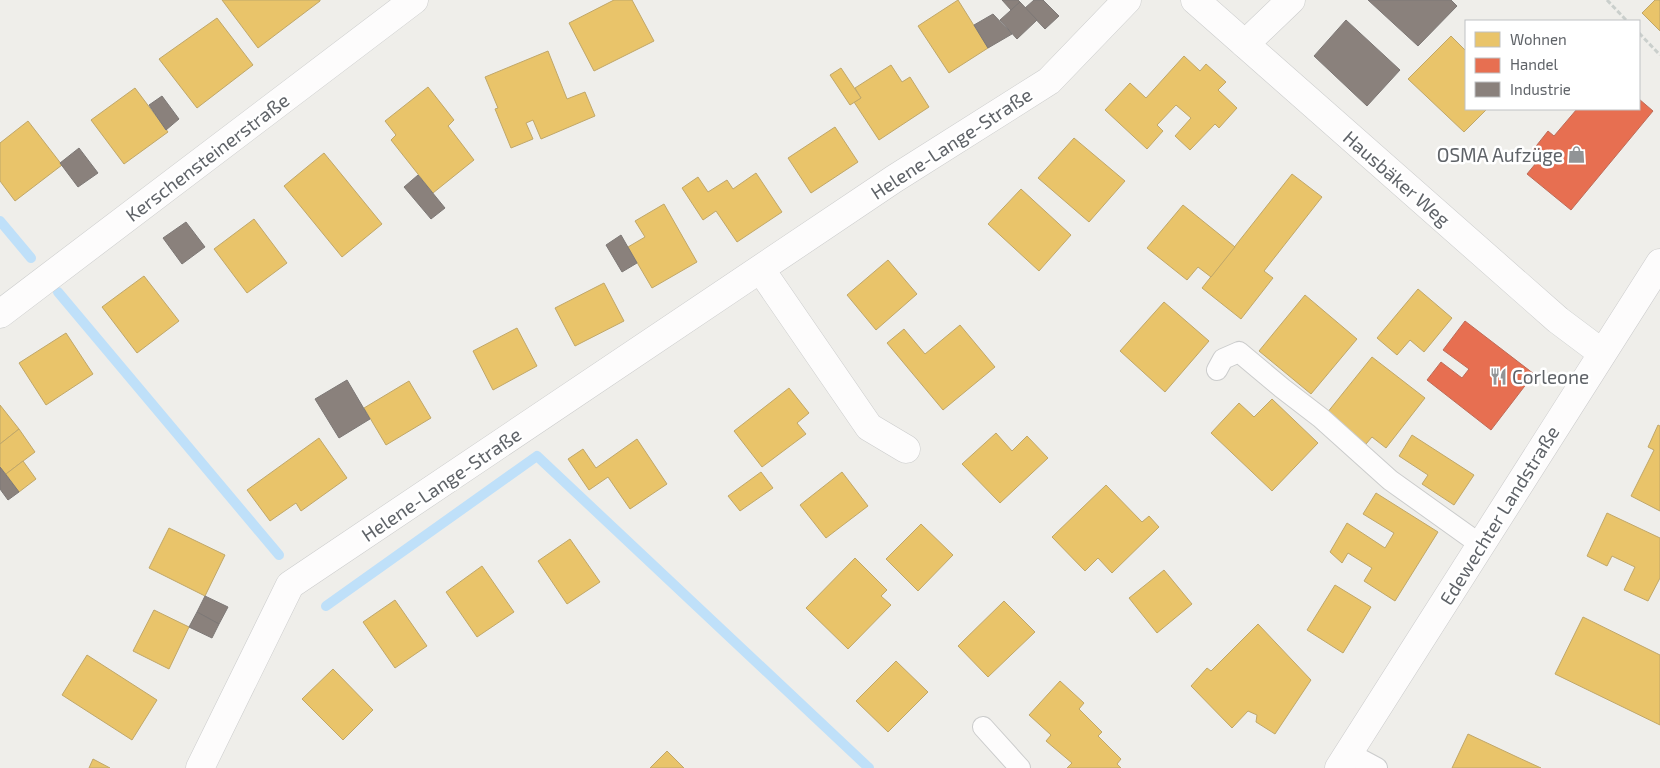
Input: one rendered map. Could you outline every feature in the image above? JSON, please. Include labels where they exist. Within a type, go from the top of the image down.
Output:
[{"type":"street","name":"Kerschensteinerstraße","points":[[0,314],[414,0]]},
{"type":"street","name":"Helene-Lange-Straße","points":[[200,768],[290,585],[894,179],[1049,81],[1127,0]]},
{"type":"street","name":"Hausbäker Weg","points":[[1195,0],[1558,320],[1602,353]]},
{"type":"street","points":[[1245,44],[1291,0]]},
{"type":"street","name":"Edewechter Landstraße","points":[[1344,761],[1660,263]]},
{"type":"street","points":[[761,270],[869,427],[906,449]]},
{"type":"lane","points":[[1217,370],[1223,359],[1239,352],[1321,418],[1390,480],[1481,545]]},
{"type":"lane","points":[[983,727],[1020,768]]},
{"type":"lane","points":[[1344,761],[1377,768]]},
{"type":"path","points":[[1607,0],[1626,20]]},
{"type":"path","points":[[1640,34],[1660,55]]},
{"type":"building: Wohnen","points":[[222,0],[320,0],[320,1],[258,48]]},
{"type":"building: Wohnen","points":[[614,0],[632,0],[654,41],[594,71],[569,23]]},
{"type":"building: Wohnen","points":[[958,0],[988,48],[949,73],[918,26]]},
{"type":"building: Wohnen","points":[[1655,0],[1660,0],[1660,31],[1642,13]]},
{"type":"building: Wohnen","points":[[217,18],[253,65],[197,108],[159,59]]},
{"type":"building: Wohnen","points":[[1451,36],[1465,50],[1465,110],[1486,110],[1464,132],[1408,79]]},
{"type":"building: Wohnen","points":[[548,51],[567,99],[585,92],[595,116],[541,139],[533,120],[526,123],[533,139],[511,148],[495,109],[498,108],[485,77]]},
{"type":"building: Wohnen","points":[[1184,56],[1200,71],[1206,64],[1226,82],[1218,90],[1237,108],[1219,128],[1215,124],[1190,150],[1175,136],[1191,118],[1176,105],[1157,125],[1163,131],[1147,149],[1105,110],[1130,83],[1146,98]]},
{"type":"building: Wohnen","points":[[891,65],[902,82],[910,77],[929,107],[879,140],[854,102],[861,98],[855,88]]},
{"type":"building: Wohnen","points":[[841,68],[861,98],[850,105],[830,75]]},
{"type":"building: Wohnen","points":[[428,87],[454,120],[448,126],[474,160],[433,193],[391,140],[396,135],[385,121]]},
{"type":"building: Wohnen","points":[[135,88],[168,132],[124,164],[91,120]]},
{"type":"building: Wohnen","points":[[28,121],[62,165],[15,201],[0,181],[0,143]]},
{"type":"building: Wohnen","points":[[835,127],[858,162],[811,193],[788,158]]},
{"type":"building: Wohnen","points":[[1074,138],[1125,181],[1089,222],[1038,178]]},
{"type":"building: Wohnen","points":[[324,153],[382,224],[342,257],[284,186]]},
{"type":"building: Wohnen","points":[[756,173],[782,212],[737,242],[716,211],[703,220],[682,188],[698,177],[708,192],[727,180],[733,189]]},
{"type":"building: Wohnen","points":[[1292,174],[1322,197],[1264,271],[1273,278],[1241,319],[1202,288]]},
{"type":"building: Wohnen","points":[[1021,189],[1071,235],[1039,271],[988,224]]},
{"type":"building: Wohnen","points":[[664,204],[697,262],[652,288],[628,247],[645,237],[635,221]]},
{"type":"building: Wohnen","points":[[1183,205],[1235,247],[1211,277],[1198,267],[1187,280],[1147,248]]},
{"type":"building: Wohnen","points":[[254,219],[287,263],[247,293],[214,249]]},
{"type":"building: Wohnen","points":[[888,260],[917,294],[876,330],[847,295]]},
{"type":"building: Wohnen","points":[[144,276],[179,321],[137,353],[102,307]]},
{"type":"building: Wohnen","points":[[604,283],[624,321],[575,346],[555,308]]},
{"type":"building: Wohnen","points":[[1418,289],[1452,318],[1424,352],[1410,340],[1397,355],[1377,338]]},
{"type":"building: Wohnen","points":[[1305,295],[1357,339],[1311,394],[1259,351]]},
{"type":"building: Wohnen","points":[[1164,302],[1209,341],[1165,392],[1120,351]]},
{"type":"building: Wohnen","points":[[960,325],[995,367],[943,410],[887,343],[904,329],[925,354]]},
{"type":"building: Wohnen","points":[[517,328],[537,366],[493,390],[473,351]]},
{"type":"building: Wohnen","points":[[66,333],[93,374],[46,405],[19,363]]},
{"type":"building: Wohnen","points":[[1372,357],[1425,398],[1386,448],[1372,437],[1366,444],[1327,413]]},
{"type":"building: Wohnen","points":[[409,381],[431,418],[386,445],[364,408]]},
{"type":"building: Wohnen","points":[[789,388],[809,413],[797,423],[806,434],[762,467],[734,431]]},
{"type":"building: Wohnen","points":[[1272,399],[1318,443],[1272,491],[1211,433],[1239,403],[1254,417]]},
{"type":"building: Wohnen","points":[[0,405],[19,429],[0,444]]},
{"type":"building: Wohnen","points":[[1658,425],[1660,426],[1660,511],[1631,496],[1654,450],[1648,447]]},
{"type":"building: Wohnen","points":[[19,429],[35,452],[6,474],[0,467],[0,444]]},
{"type":"building: Wohnen","points":[[996,433],[1012,451],[1027,436],[1048,458],[1000,503],[962,464]]},
{"type":"building: Wohnen","points":[[1412,435],[1474,475],[1454,505],[1422,484],[1428,475],[1399,456]]},
{"type":"building: Wohnen","points":[[319,438],[347,478],[301,511],[296,503],[270,521],[247,490]]},
{"type":"building: Wohnen","points":[[637,439],[667,484],[630,509],[608,477],[589,490],[568,459],[583,449],[596,468]]},
{"type":"building: Wohnen","points":[[23,461],[36,479],[19,492],[6,474]]},
{"type":"building: Wohnen","points":[[761,472],[773,488],[740,511],[728,496]]},
{"type":"building: Wohnen","points":[[842,472],[868,506],[826,538],[800,505]]},
{"type":"building: Wohnen","points":[[1106,485],[1142,522],[1149,516],[1159,527],[1112,573],[1098,558],[1085,571],[1052,537]]},
{"type":"building: Wohnen","points":[[1376,493],[1438,532],[1395,601],[1364,581],[1372,568],[1348,553],[1342,563],[1330,552],[1347,523],[1385,548],[1394,533],[1363,514]]},
{"type":"building: Wohnen","points":[[1607,513],[1660,538],[1660,578],[1648,601],[1624,590],[1635,567],[1612,556],[1607,566],[1587,556]]},
{"type":"building: Wohnen","points":[[921,524],[953,555],[918,591],[886,559]]},
{"type":"building: Wohnen","points":[[169,528],[225,555],[205,596],[149,568]]},
{"type":"building: Wohnen","points":[[570,539],[600,582],[567,604],[538,561]]},
{"type":"building: Wohnen","points":[[855,558],[887,590],[881,596],[891,605],[848,649],[806,608]]},
{"type":"building: Wohnen","points":[[482,566],[514,612],[477,637],[446,592]]},
{"type":"building: Wohnen","points":[[1164,570],[1192,604],[1157,633],[1129,598]]},
{"type":"building: Wohnen","points":[[1335,585],[1371,607],[1343,653],[1307,630]]},
{"type":"building: Wohnen","points":[[395,600],[427,646],[395,668],[363,622]]},
{"type":"building: Wohnen","points":[[1004,601],[1035,632],[988,677],[958,646]]},
{"type":"building: Wohnen","points":[[154,610],[189,627],[169,669],[133,651]]},
{"type":"building: Wohnen","points":[[1583,617],[1660,655],[1660,725],[1555,674]]},
{"type":"building: Wohnen","points":[[1258,624],[1311,680],[1275,734],[1256,722],[1257,715],[1248,711],[1232,728],[1191,686],[1207,668],[1211,671]]},
{"type":"building: Wohnen","points":[[87,655],[157,700],[132,740],[62,695]]},
{"type":"building: Wohnen","points":[[896,661],[928,692],[888,732],[856,701]]},
{"type":"building: Wohnen","points":[[333,669],[373,710],[343,740],[302,699]]},
{"type":"building: Wohnen","points":[[1060,681],[1084,703],[1079,709],[1102,732],[1098,736],[1121,759],[1117,764],[1121,768],[1067,768],[1072,763],[1046,741],[1051,735],[1029,715]]},
{"type":"building: Wohnen","points":[[1468,734],[1517,757],[1541,768],[1452,768]]},
{"type":"building: Wohnen","points":[[667,751],[684,768],[650,768]]},
{"type":"building: Wohnen","points":[[93,759],[110,768],[89,768]]},
{"type":"building: Handel","name":"OSMA Aufzüge","points":[[1640,100],[1653,111],[1571,210],[1527,174],[1541,157],[1533,150],[1548,131],[1554,136],[1576,110],[1640,110]]},
{"type":"building: Handel","name":"Corleone","points":[[1465,321],[1534,374],[1491,430],[1427,380],[1441,362],[1462,378],[1469,369],[1443,350]]},
{"type":"building: Industrie","points":[[1002,0],[1018,0],[1020,2],[1011,10]]},
{"type":"building: Industrie","points":[[1034,0],[1043,0],[1059,16],[1045,29],[1025,8]]},
{"type":"building: Industrie","points":[[1368,0],[1451,0],[1457,6],[1418,46]]},
{"type":"building: Industrie","points":[[1020,2],[1037,20],[1017,39],[1000,20]]},
{"type":"building: Industrie","points":[[993,14],[1012,34],[988,48],[974,25]]},
{"type":"building: Industrie","points":[[1346,20],[1400,70],[1367,106],[1314,56]]},
{"type":"building: Industrie","points":[[162,96],[179,119],[166,130],[149,105]]},
{"type":"building: Industrie","points":[[79,148],[98,173],[78,187],[60,163]]},
{"type":"building: Industrie","points":[[418,175],[445,208],[431,219],[404,187]]},
{"type":"building: Industrie","points":[[186,222],[205,247],[182,264],[163,238]]},
{"type":"building: Industrie","points":[[621,235],[637,263],[622,272],[606,245]]},
{"type":"building: Industrie","points":[[347,380],[370,419],[339,438],[315,399]]},
{"type":"building: Industrie","points":[[0,467],[19,492],[8,500],[0,489]]},
{"type":"building: Industrie","points":[[205,596],[228,607],[219,624],[197,612]]},
{"type":"building: Industrie","points":[[197,612],[219,624],[212,638],[189,627]]},
{"type":"waterway","points":[[0,221],[31,258]]},
{"type":"waterway","points":[[58,292],[279,555]]},
{"type":"waterway","points":[[326,606],[537,456],[869,768]]},
{"type":"place","name":"OSMA Aufzüge","points":[[1577,154]]},
{"type":"place","name":"Corleone","points":[[1498,376]]}]
